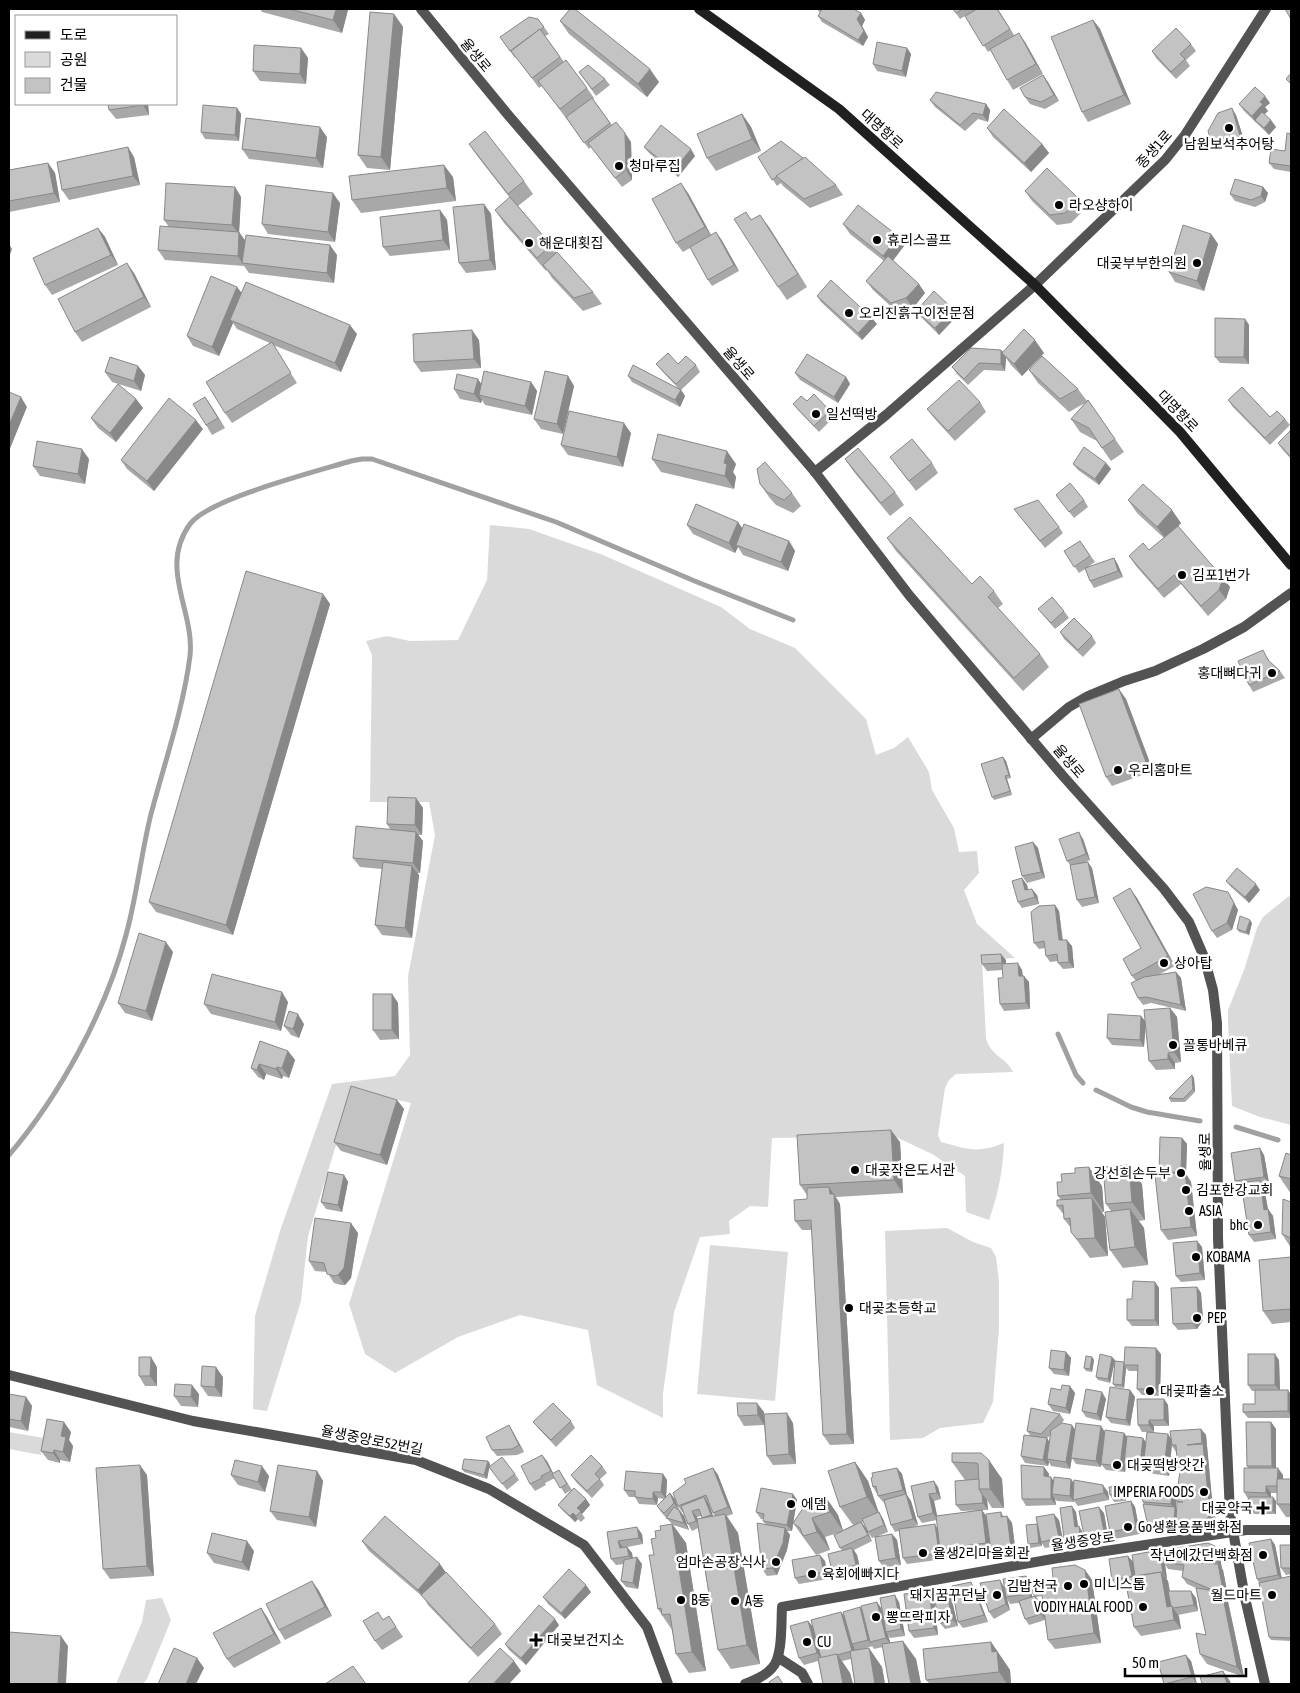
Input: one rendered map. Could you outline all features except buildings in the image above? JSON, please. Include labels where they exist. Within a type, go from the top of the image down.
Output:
[{"type":"main road","name":"대명항로","points":[[699,9],[839,109],[1035,285],[1180,432],[1291,565]]},
{"type":"street","name":"율생로","points":[[421,9],[509,116],[816,472],[909,595],[1031,739],[1164,889],[1189,922],[1204,957],[1213,990],[1217,1023],[1218,1238],[1228,1496],[1232,1533],[1265,1684]]},
{"type":"street","name":"종생1로","points":[[1035,285],[1165,160],[1185,134],[1266,9]]},
{"type":"street","points":[[816,472],[886,415],[1035,285]]},
{"type":"street","points":[[1031,739],[1069,707],[1088,696],[1155,671],[1203,649],[1244,627],[1291,593]]},
{"type":"street","name":"율생중앙로52번길","points":[[9,1375],[193,1421],[416,1460],[489,1488],[584,1545],[647,1627],[668,1684]]},
{"type":"street","name":"율생중앙로","points":[[779,1658],[782,1607],[1058,1558],[1253,1529],[1291,1530]]},
{"type":"street","points":[[745,1684],[763,1676],[773,1668],[779,1658],[802,1673],[808,1684]]},
{"type":"green space","points":[[490,525],[529,529],[603,555],[721,607],[750,629],[795,648],[866,719],[876,755],[894,748],[908,737],[929,772],[932,790],[954,828],[959,852],[977,851],[979,873],[964,890],[977,924],[1015,958],[982,960],[986,1039],[992,1050],[1007,1063],[1013,1072],[956,1074],[949,1080],[945,1088],[938,1135],[941,1142],[972,1149],[987,1148],[1004,1143],[1001,1173],[995,1201],[989,1220],[966,1212],[965,1176],[932,1154],[894,1136],[772,1138],[768,1207],[750,1206],[729,1221],[730,1234],[700,1237],[674,1312],[663,1394],[663,1418],[597,1385],[588,1330],[520,1315],[458,1337],[395,1373],[365,1354],[349,1304],[411,1103],[353,1090],[308,1236],[301,1301],[267,1411],[253,1409],[255,1316],[280,1231],[332,1084],[395,1076],[410,1055],[408,976],[435,835],[429,802],[370,802],[372,655],[366,641],[387,636],[410,641],[458,640],[487,580]]},
{"type":"green space","points":[[1289,896],[1291,898],[1291,1125],[1260,1117],[1232,1106],[1228,1023],[1228,1010],[1244,970],[1257,928],[1263,917]]},
{"type":"green space","points":[[947,1228],[973,1242],[991,1248],[996,1257],[999,1282],[999,1328],[993,1402],[983,1423],[940,1428],[923,1438],[890,1440],[885,1231]]},
{"type":"green space","points":[[710,1245],[788,1252],[775,1401],[697,1394]]},
{"type":"green space","points":[[9,1432],[44,1438],[41,1455],[9,1449]]},
{"type":"green space","points":[[162,1598],[171,1620],[147,1679],[143,1684],[116,1684],[142,1622],[146,1600]]},
{"type":"waterway","points":[[9,1155],[46,1106],[79,1051],[106,993],[126,935],[151,814],[178,716],[190,656],[188,623],[177,573],[177,557],[181,540],[190,524],[201,515],[218,505],[265,487],[351,461],[372,459],[556,522],[697,582],[793,620]]},
{"type":"waterway","points":[[1058,1034],[1076,1075],[1083,1083]]},
{"type":"waterway","points":[[1096,1090],[1131,1107],[1147,1112],[1200,1121]]},
{"type":"waterway","points":[[1236,1127],[1278,1140]]},
{"type":"place","name":"남원보석추어탕","points":[[1229,128]]},
{"type":"place","name":"청마루집","points":[[619,166]]},
{"type":"place","name":"라오샹하이","points":[[1059,205]]},
{"type":"place","name":"휴리스골프","points":[[877,240]]},
{"type":"place","name":"해운대횟집","points":[[529,243]]},
{"type":"place","name":"대곶부부한의원","points":[[1197,263]]},
{"type":"place","name":"오리진흙구이전문점","points":[[849,313]]},
{"type":"place","name":"일선떡방","points":[[816,414]]},
{"type":"place","name":"김포1번가","points":[[1182,575]]},
{"type":"place","name":"홍대뼈다귀","points":[[1272,673]]},
{"type":"place","name":"우리홈마트","points":[[1118,770]]},
{"type":"place","name":"상아탑","points":[[1164,963]]},
{"type":"place","name":"꼴통바베큐","points":[[1173,1045]]},
{"type":"place","name":"대곶작은도서관","points":[[855,1170]]},
{"type":"place","name":"강선희손두부","points":[[1181,1173]]},
{"type":"place","name":"김포한강교회","points":[[1186,1190]]},
{"type":"place","name":"ASIA","points":[[1189,1211]]},
{"type":"place","name":"bhc","points":[[1258,1225]]},
{"type":"place","name":"KOBAMA","points":[[1196,1257]]},
{"type":"place","name":"대곶초등학교","points":[[849,1308]]},
{"type":"place","name":"PEP","points":[[1197,1318]]},
{"type":"place","name":"대곶파출소","points":[[1150,1391]]},
{"type":"place","name":"대곶떡방앗간","points":[[1117,1465]]},
{"type":"place","name":"IMPERIA FOODS","points":[[1204,1492]]},
{"type":"place","name":"에뎀","points":[[791,1504]]},
{"type":"place","name":"대곶약국","points":[[1263,1508]]},
{"type":"place","name":"Go생활용품백화점","points":[[1128,1527]]},
{"type":"place","name":"율생2리마을회관","points":[[923,1553]]},
{"type":"place","name":"작년에갔던백화점","points":[[1263,1555]]},
{"type":"place","name":"엄마손공장식사","points":[[776,1562]]},
{"type":"place","name":"육회에빠지다","points":[[812,1574]]},
{"type":"place","name":"미니스톱","points":[[1084,1584]]},
{"type":"place","name":"김밥천국","points":[[1068,1586]]},
{"type":"place","name":"돼지꿈꾸던날","points":[[997,1595]]},
{"type":"place","name":"월드마트","points":[[1272,1595]]},
{"type":"place","name":"B동","points":[[681,1600]]},
{"type":"place","name":"A동","points":[[735,1601]]},
{"type":"place","name":"VODIY HALAL FOOD","points":[[1143,1607]]},
{"type":"place","name":"뽕뜨락피자","points":[[876,1617]]},
{"type":"place","name":"대곶보건지소","points":[[536,1640]]},
{"type":"place","name":"CU","points":[[807,1642]]}]
